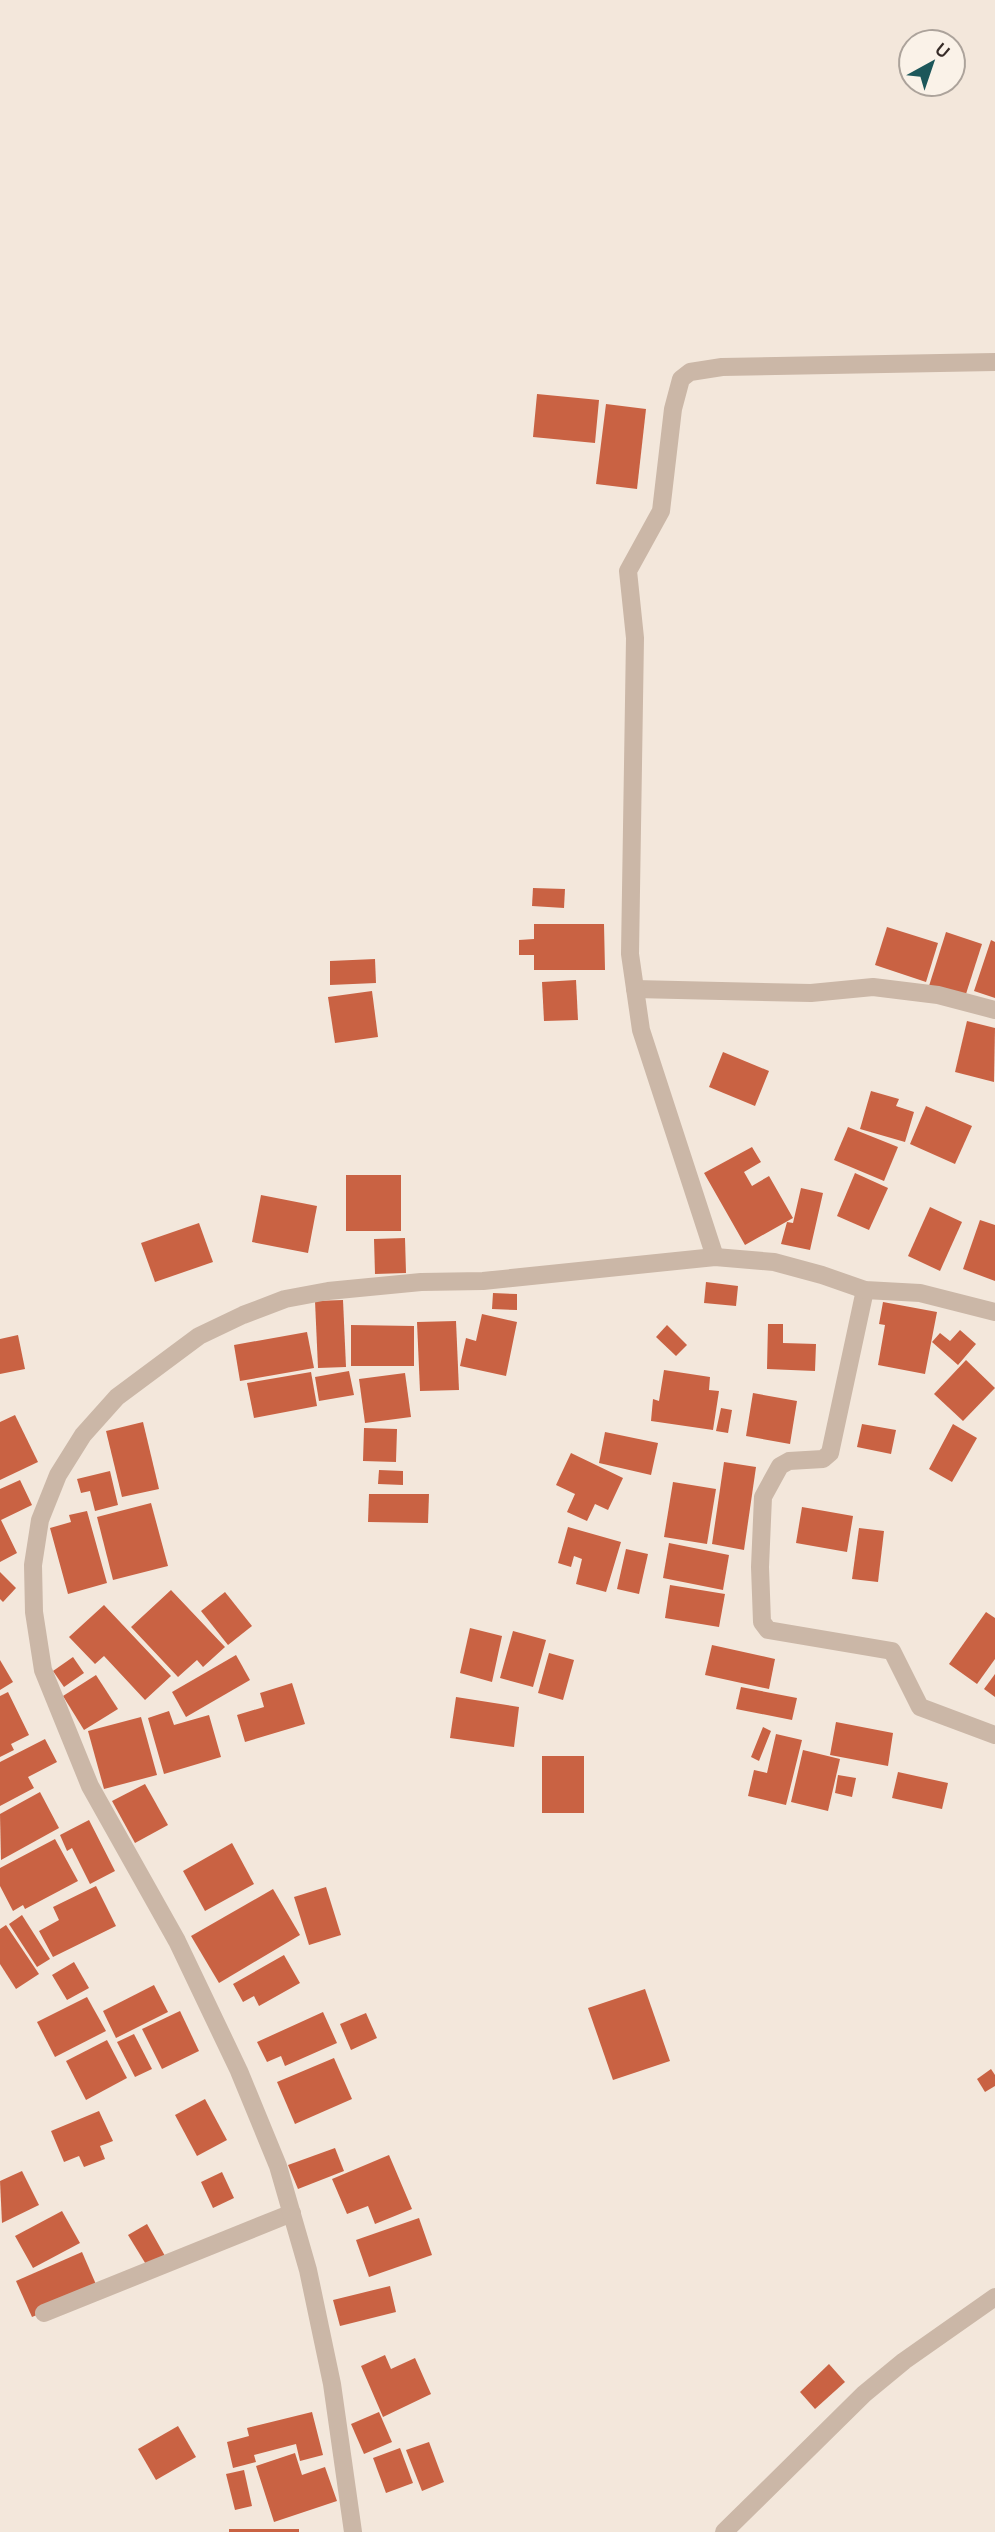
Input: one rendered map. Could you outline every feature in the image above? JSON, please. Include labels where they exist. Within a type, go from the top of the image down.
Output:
[{"type":"street","points":[[715,1257],[641,1030],[630,954],[635,638],[628,570],[661,511],[673,409],[681,379],[690,372],[722,367],[995,362]]},
{"type":"street","points":[[635,989],[811,993],[873,987],[938,995],[995,1010]]},
{"type":"street","points":[[354,2532],[332,2384],[308,2270],[278,2166],[209,2005],[177,1941],[90,1786],[43,1670],[34,1612],[33,1564],[40,1520],[58,1475],[83,1435],[117,1397],[199,1336],[285,1299],[328,1291],[421,1282],[483,1281],[715,1257],[774,1262],[865,1290],[920,1293],[995,1312]]},
{"type":"street","points":[[865,1290],[830,1452],[823,1459],[789,1461],[780,1466],[763,1497],[760,1567],[762,1622],[768,1630],[892,1651],[920,1707],[995,1735]]},
{"type":"street","points":[[44,2313],[292,2213]]},
{"type":"street","points":[[724,2532],[864,2394],[904,2361],[995,2297]]},
{"type":"building","points":[[537,394],[599,400],[595,443],[533,437]]},
{"type":"building","points":[[606,404],[646,409],[637,489],[596,484]]},
{"type":"building","points":[[533,888],[565,889],[564,908],[532,906]]},
{"type":"building","points":[[534,924],[604,924],[605,970],[534,970],[534,955],[519,955],[519,940],[534,939]]},
{"type":"building","points":[[887,927],[938,943],[926,982],[875,965]]},
{"type":"building","points":[[946,932],[982,944],[965,997],[929,986]]},
{"type":"building","points":[[991,940],[995,942],[995,998],[974,991]]},
{"type":"building","points":[[375,959],[376,983],[330,985],[330,961]]},
{"type":"building","points":[[576,980],[578,1020],[544,1021],[542,982]]},
{"type":"building","points":[[372,991],[378,1037],[335,1043],[328,997]]},
{"type":"building","points":[[967,1021],[995,1028],[994,1082],[955,1072]]},
{"type":"building","points":[[723,1052],[769,1071],[755,1106],[709,1087]]},
{"type":"building","points":[[871,1091],[899,1099],[896,1106],[914,1112],[905,1142],[860,1129]]},
{"type":"building","points":[[926,1106],[972,1126],[955,1164],[910,1144]]},
{"type":"building","points":[[848,1127],[898,1147],[884,1181],[834,1160]]},
{"type":"building","points":[[752,1147],[761,1162],[744,1172],[752,1186],[769,1176],[793,1218],[745,1245],[704,1173]]},
{"type":"building","points":[[855,1173],[888,1188],[869,1230],[837,1216]]},
{"type":"building","points":[[346,1175],[401,1175],[401,1231],[346,1231]]},
{"type":"building","points":[[801,1188],[823,1193],[810,1250],[781,1244],[787,1222],[793,1223]]},
{"type":"building","points":[[261,1195],[317,1206],[308,1253],[252,1242]]},
{"type":"building","points":[[930,1207],[962,1222],[940,1271],[908,1256]]},
{"type":"building","points":[[980,1220],[995,1225],[995,1281],[963,1269]]},
{"type":"building","points":[[199,1223],[213,1262],[155,1282],[141,1243]]},
{"type":"building","points":[[405,1238],[406,1273],[375,1274],[374,1239]]},
{"type":"building","points":[[706,1282],[738,1286],[736,1306],[704,1303]]},
{"type":"building","points":[[493,1293],[517,1294],[517,1310],[492,1309]]},
{"type":"building","points":[[343,1300],[346,1367],[318,1368],[315,1301]]},
{"type":"building","points":[[883,1302],[937,1312],[925,1374],[878,1365],[885,1325],[879,1324]]},
{"type":"building","points":[[482,1314],[517,1322],[506,1376],[460,1366],[466,1338],[476,1341]]},
{"type":"building","points":[[456,1321],[459,1390],[420,1391],[417,1322]]},
{"type":"building","points":[[768,1324],[783,1324],[783,1343],[816,1344],[815,1371],[767,1369]]},
{"type":"building","points":[[351,1325],[414,1326],[414,1366],[351,1366]]},
{"type":"building","points":[[667,1325],[687,1345],[676,1356],[656,1337]]},
{"type":"building","points":[[960,1330],[976,1344],[958,1365],[932,1342],[940,1333],[950,1341]]},
{"type":"building","points":[[307,1332],[314,1368],[240,1381],[234,1345]]},
{"type":"building","points":[[18,1335],[25,1369],[0,1374],[0,1339]]},
{"type":"building","points":[[966,1360],[995,1388],[963,1421],[934,1394]]},
{"type":"building","points":[[664,1370],[710,1377],[709,1390],[719,1391],[713,1430],[651,1421],[653,1399],[659,1401]]},
{"type":"building","points":[[349,1371],[354,1395],[319,1401],[315,1377]]},
{"type":"building","points":[[311,1372],[317,1406],[254,1418],[247,1383]]},
{"type":"building","points":[[405,1373],[411,1417],[365,1423],[359,1379]]},
{"type":"building","points":[[753,1393],[797,1401],[790,1444],[746,1436]]},
{"type":"building","points":[[721,1408],[732,1410],[728,1433],[716,1431]]},
{"type":"building","points":[[15,1415],[38,1462],[0,1480],[0,1422]]},
{"type":"building","points":[[143,1422],[159,1489],[122,1497],[106,1431]]},
{"type":"building","points":[[862,1424],[896,1430],[891,1454],[857,1447]]},
{"type":"building","points":[[953,1424],[977,1438],[952,1482],[929,1469]]},
{"type":"building","points":[[364,1428],[397,1429],[396,1462],[363,1461]]},
{"type":"building","points":[[605,1432],[658,1443],[651,1475],[599,1463]]},
{"type":"building","points":[[571,1453],[623,1478],[608,1510],[595,1504],[587,1521],[567,1512],[575,1494],[556,1485]]},
{"type":"building","points":[[724,1462],[756,1467],[744,1550],[712,1544]]},
{"type":"building","points":[[379,1470],[403,1471],[403,1485],[378,1484]]},
{"type":"building","points":[[110,1471],[118,1505],[95,1511],[90,1491],[81,1493],[77,1479]]},
{"type":"building","points":[[20,1480],[32,1505],[1,1520],[17,1553],[0,1562],[0,1489]]},
{"type":"building","points":[[673,1482],[716,1489],[707,1544],[664,1537]]},
{"type":"building","points":[[369,1494],[429,1494],[428,1523],[368,1522]]},
{"type":"building","points":[[151,1503],[168,1566],[113,1580],[97,1517]]},
{"type":"building","points":[[802,1507],[853,1516],[847,1552],[796,1543]]},
{"type":"building","points":[[87,1511],[107,1583],[68,1594],[50,1528],[71,1522],[69,1515]]},
{"type":"building","points":[[568,1527],[621,1542],[606,1592],[576,1584],[582,1559],[574,1556],[571,1567],[558,1563]]},
{"type":"building","points":[[859,1528],[884,1531],[878,1582],[852,1579]]},
{"type":"building","points":[[669,1543],[729,1555],[723,1590],[663,1578]]},
{"type":"building","points":[[626,1549],[648,1554],[639,1594],[617,1589]]},
{"type":"building","points":[[0,1572],[16,1588],[3,1602],[0,1599]]},
{"type":"building","points":[[670,1585],[725,1594],[719,1627],[665,1618]]},
{"type":"building","points":[[171,1590],[225,1647],[203,1667],[197,1660],[178,1677],[131,1627]]},
{"type":"building","points":[[225,1592],[252,1626],[228,1645],[201,1611]]},
{"type":"building","points":[[104,1605],[171,1676],[145,1700],[104,1656],[95,1664],[69,1637]]},
{"type":"building","points":[[986,1612],[995,1618],[995,1659],[977,1684],[949,1664]]},
{"type":"building","points":[[470,1628],[502,1636],[492,1682],[460,1673]]},
{"type":"building","points":[[513,1631],[546,1640],[533,1687],[500,1678]]},
{"type":"building","points":[[712,1645],[775,1659],[769,1689],[705,1675]]},
{"type":"building","points":[[549,1653],[574,1660],[563,1700],[538,1693]]},
{"type":"building","points":[[236,1655],[250,1680],[186,1717],[172,1692]]},
{"type":"building","points":[[73,1657],[84,1673],[64,1687],[53,1671]]},
{"type":"building","points":[[0,1660],[13,1682],[0,1690]]},
{"type":"building","points":[[995,1674],[995,1697],[984,1689]]},
{"type":"building","points":[[96,1675],[118,1709],[84,1730],[63,1696]]},
{"type":"building","points":[[292,1683],[305,1724],[245,1742],[237,1715],[264,1707],[260,1693]]},
{"type":"building","points":[[741,1687],[797,1698],[792,1720],[736,1709]]},
{"type":"building","points":[[8,1692],[29,1735],[11,1744],[14,1750],[0,1757],[0,1696]]},
{"type":"building","points":[[456,1697],[519,1707],[514,1747],[450,1738]]},
{"type":"building","points":[[169,1711],[174,1725],[209,1715],[221,1757],[164,1774],[148,1718]]},
{"type":"building","points":[[141,1717],[157,1775],[104,1789],[88,1731]]},
{"type":"building","points":[[836,1722],[893,1733],[888,1766],[830,1755]]},
{"type":"building","points":[[763,1727],[771,1731],[759,1761],[751,1757]]},
{"type":"building","points":[[776,1734],[802,1740],[786,1805],[748,1796],[754,1770],[767,1773]]},
{"type":"building","points":[[45,1739],[57,1762],[28,1777],[34,1788],[0,1806],[0,1762]]},
{"type":"building","points":[[803,1750],[840,1759],[828,1811],[791,1802]]},
{"type":"building","points":[[542,1756],[584,1756],[584,1813],[542,1813]]},
{"type":"building","points":[[898,1772],[948,1783],[942,1809],[892,1798]]},
{"type":"building","points":[[838,1775],[856,1778],[852,1797],[835,1793]]},
{"type":"building","points":[[145,1784],[168,1825],[135,1843],[112,1801]]},
{"type":"building","points":[[40,1792],[59,1828],[1,1860],[0,1814]]},
{"type":"building","points":[[89,1820],[115,1871],[90,1884],[72,1848],[67,1851],[60,1835]]},
{"type":"building","points":[[55,1839],[78,1881],[25,1909],[23,1905],[13,1911],[0,1886],[0,1868]]},
{"type":"building","points":[[232,1843],[254,1884],[205,1911],[183,1871]]},
{"type":"building","points":[[96,1886],[116,1926],[53,1957],[39,1931],[59,1920],[53,1907]]},
{"type":"building","points":[[326,1887],[341,1935],[309,1945],[294,1897]]},
{"type":"building","points":[[273,1889],[300,1935],[219,1983],[191,1936]]},
{"type":"building","points":[[22,1915],[50,1959],[37,1967],[9,1924]]},
{"type":"building","points":[[6,1925],[39,1974],[16,1989],[0,1964],[0,1929]]},
{"type":"building","points":[[284,1955],[300,1983],[259,2006],[254,1996],[243,2002],[233,1984]]},
{"type":"building","points":[[74,1962],[89,1988],[67,2000],[52,1975]]},
{"type":"building","points":[[154,1985],[168,2012],[116,2038],[103,2011]]},
{"type":"building","points":[[645,1989],[670,2061],[613,2080],[588,2008]]},
{"type":"building","points":[[87,1997],[106,2031],[55,2057],[37,2022]]},
{"type":"building","points":[[180,2011],[199,2051],[162,2069],[142,2029]]},
{"type":"building","points":[[323,2012],[337,2043],[285,2066],[281,2056],[267,2062],[257,2042]]},
{"type":"building","points":[[366,2013],[377,2038],[351,2050],[340,2024]]},
{"type":"building","points":[[134,2034],[152,2069],[135,2077],[117,2042]]},
{"type":"building","points":[[107,2040],[127,2078],[86,2100],[66,2061]]},
{"type":"building","points":[[334,2058],[352,2099],[295,2124],[277,2082]]},
{"type":"building","points":[[991,2069],[995,2075],[995,2086],[985,2092],[977,2079]]},
{"type":"building","points":[[205,2099],[227,2140],[197,2156],[175,2115]]},
{"type":"building","points":[[99,2111],[113,2141],[100,2146],[105,2159],[84,2167],[79,2156],[64,2162],[51,2131]]},
{"type":"building","points":[[335,2148],[344,2171],[298,2189],[288,2165]]},
{"type":"building","points":[[389,2155],[412,2209],[375,2224],[368,2206],[347,2214],[332,2179]]},
{"type":"building","points":[[22,2171],[39,2205],[2,2223],[0,2181]]},
{"type":"building","points":[[222,2172],[234,2198],[213,2208],[201,2182]]},
{"type":"building","points":[[62,2211],[80,2243],[33,2268],[15,2236]]},
{"type":"building","points":[[419,2218],[432,2255],[369,2277],[356,2240]]},
{"type":"building","points":[[147,2224],[165,2256],[147,2266],[128,2235]]},
{"type":"building","points":[[82,2252],[98,2289],[32,2317],[16,2281]]},
{"type":"building","points":[[390,2286],[396,2312],[340,2326],[333,2300]]},
{"type":"building","points":[[385,2355],[391,2369],[415,2358],[431,2394],[383,2417],[361,2366]]},
{"type":"building","points":[[829,2364],[845,2382],[815,2409],[800,2392]]},
{"type":"building","points":[[312,2412],[323,2455],[300,2461],[296,2444],[254,2455],[256,2462],[233,2468],[227,2442],[249,2436],[247,2428]]},
{"type":"building","points":[[379,2412],[392,2442],[364,2454],[351,2424]]},
{"type":"building","points":[[178,2426],[196,2457],[156,2480],[138,2449]]},
{"type":"building","points":[[429,2442],[444,2482],[422,2491],[406,2450]]},
{"type":"building","points":[[400,2448],[413,2483],[386,2493],[373,2458]]},
{"type":"building","points":[[295,2453],[302,2475],[325,2467],[337,2501],[274,2522],[256,2466]]},
{"type":"building","points":[[244,2470],[252,2506],[235,2510],[226,2474]]},
{"type":"building","points":[[229,2529],[299,2529],[299,2532],[229,2532]]}]
